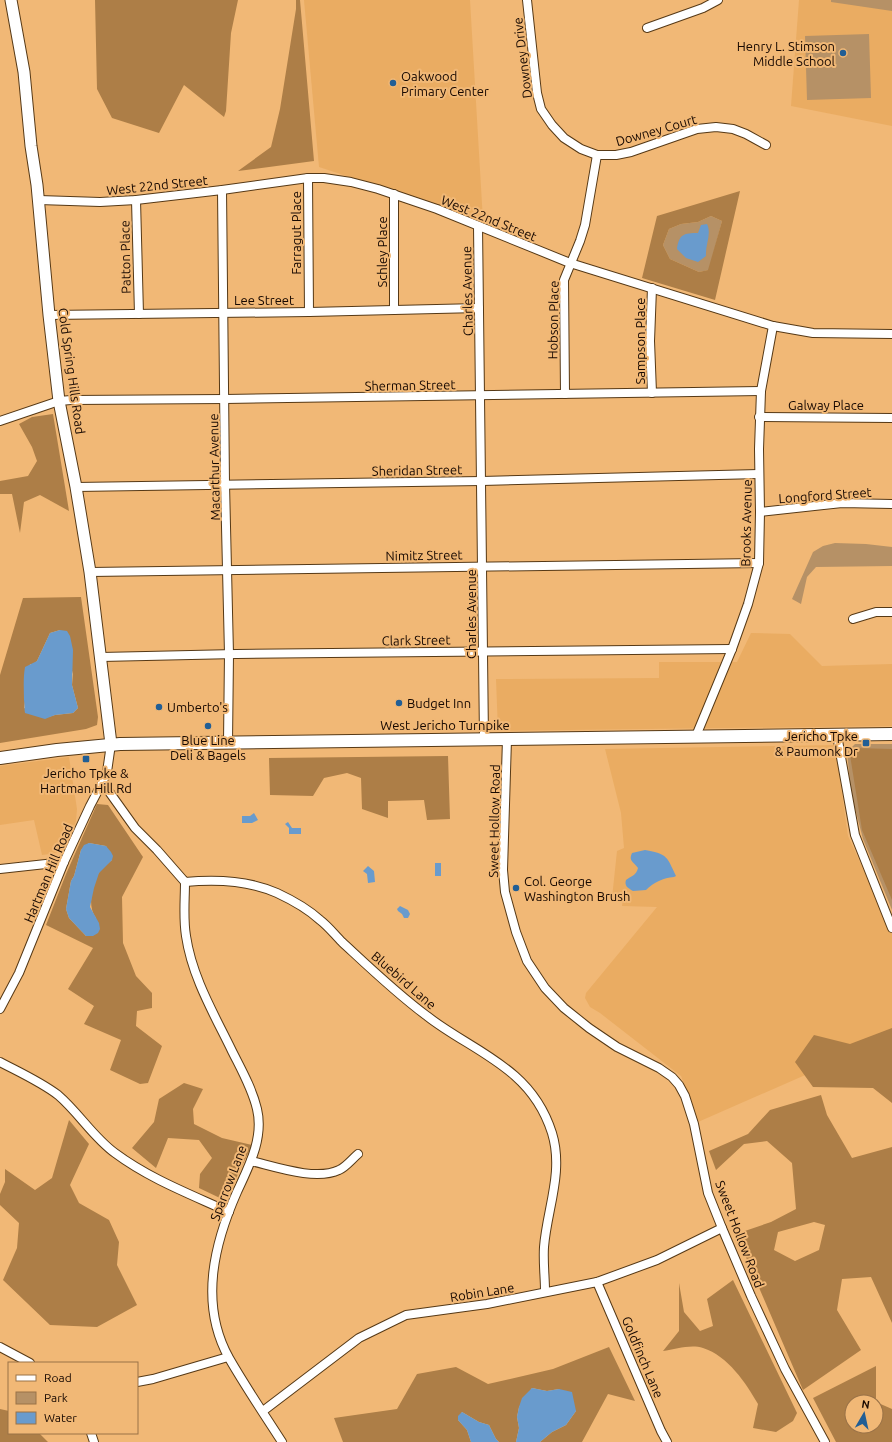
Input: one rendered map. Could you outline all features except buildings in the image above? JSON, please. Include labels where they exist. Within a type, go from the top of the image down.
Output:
[{"type":"main road","name":"West Jericho Turnpike","points":[[0,758],[111,744],[892,734]]},
{"type":"street","name":"Cold Spring Hills Road","points":[[10,0],[24,72],[30,146],[39,200],[49,315],[59,401],[76,486],[90,572],[111,744]]},
{"type":"street","name":"Downey Drive","points":[[527,0],[540,109],[564,138],[581,149],[598,155]]},
{"type":"street","points":[[647,28],[703,8],[718,0]]},
{"type":"street","name":"Downey Court","points":[[598,155],[616,155],[632,152],[697,129],[716,127],[733,129],[766,145]]},
{"type":"street","name":"Hobson Place","points":[[565,394],[564,280],[585,226],[598,155]]},
{"type":"street","name":"West 22nd Street","points":[[39,200],[100,202],[136,200],[308,178],[324,178],[351,182],[394,194],[436,209],[570,264],[774,326],[813,333],[892,334]]},
{"type":"street","name":"Farragut Place","points":[[308,178],[308,312]]},
{"type":"street","name":"Macarthur Avenue","points":[[222,190],[229,654],[228,742]]},
{"type":"street","name":"Schley Place","points":[[394,194],[394,310]]},
{"type":"street","name":"Patton Place","points":[[136,200],[139,314]]},
{"type":"street","name":"Charles Avenue","points":[[478,226],[484,739]]},
{"type":"street","name":"Sampson Place","points":[[652,288],[650,341],[652,393]]},
{"type":"street","name":"Lee Street","points":[[49,315],[308,312],[479,308]]},
{"type":"street","name":"Brooks Avenue","points":[[696,736],[732,649],[748,604],[759,563],[759,417],[761,391],[774,326]]},
{"type":"street","name":"Sherman Street","points":[[0,421],[59,401],[71,400],[225,400],[761,391]]},
{"type":"street","name":"Galway Place","points":[[759,417],[892,418]]},
{"type":"street","name":"Sheridan Street","points":[[76,486],[482,481],[758,474]]},
{"type":"street","name":"Longford Street","points":[[760,512],[842,503],[892,504]]},
{"type":"street","name":"Nimitz Street","points":[[90,572],[759,563]]},
{"type":"street","points":[[853,619],[876,612],[892,612]]},
{"type":"street","name":"Clark Street","points":[[101,657],[229,654],[732,649]]},
{"type":"street","points":[[837,735],[855,835],[892,928]]},
{"type":"street","name":"Sweet Hollow Road","points":[[507,739],[503,870],[505,892],[516,932],[528,961],[545,988],[564,1008],[589,1028],[617,1047],[659,1068],[680,1085],[694,1124],[708,1193],[722,1228],[751,1296],[785,1369],[825,1442]]},
{"type":"street","name":"Hartman Hill Road","points":[[0,1009],[19,973],[64,862],[102,784],[107,772],[111,744]]},
{"type":"street","points":[[102,784],[134,828],[185,882]]},
{"type":"street","points":[[0,869],[64,862]]},
{"type":"street","name":"Bluebird Lane","points":[[185,882],[208,880],[247,884],[277,893],[297,904],[320,920],[376,973],[427,1017],[492,1059],[515,1076],[528,1089],[541,1108],[551,1132],[555,1149],[556,1166],[554,1187],[544,1247],[545,1291]]},
{"type":"street","name":"Sparrow Lane","points":[[185,882],[185,935],[196,973],[251,1091],[257,1109],[259,1123],[258,1139],[251,1161],[229,1212],[216,1251],[212,1273],[214,1314],[218,1332],[228,1357],[282,1442]]},
{"type":"street","points":[[0,1062],[57,1095],[74,1110],[100,1140],[136,1168],[158,1180],[229,1212]]},
{"type":"street","points":[[251,1161],[304,1173],[322,1175],[340,1170],[358,1154]]},
{"type":"street","name":"Robin Lane","points":[[262,1411],[359,1338],[406,1315],[486,1304],[545,1291],[597,1282],[657,1260],[722,1228]]},
{"type":"street","name":"Goldfinch Lane","points":[[597,1282],[667,1442]]},
{"type":"street","points":[[0,1347],[28,1362]]},
{"type":"street","points":[[138,1382],[153,1379],[228,1357]]},
{"type":"shaded area","points":[[95,0],[238,0],[231,33],[226,111],[224,117],[184,85],[159,133],[112,118],[97,89]]},
{"type":"shaded area","points":[[296,0],[300,0],[314,161],[238,171],[271,147],[280,109],[296,9]]},
{"type":"shaded area","name":"Oakwood Primary Center","points":[[304,0],[470,0],[483,221],[319,167]]},
{"type":"shaded area","name":"Henry L. Stimson Middle School","points":[[799,0],[892,0],[892,126],[791,106]]},
{"type":"shaded area","points":[[740,191],[715,300],[642,278],[657,216]],"holes":[[[711,216],[722,221],[708,270],[699,272],[670,259],[663,245],[669,229],[681,224],[698,222]]]},
{"type":"shaded area","points":[[53,414],[69,511],[40,495],[24,502],[20,533],[12,494],[0,494],[0,481],[28,476],[37,461],[32,447],[19,424],[32,417]]},
{"type":"shaded area","points":[[81,597],[98,717],[97,725],[86,729],[0,743],[0,675],[23,598]],"holes":[[[60,630],[73,674],[72,685],[78,708],[73,713],[48,717],[24,708],[30,664],[34,664],[37,661],[50,633]]]},
{"type":"shaded area","points":[[751,633],[790,634],[822,666],[892,664],[892,726],[498,731],[496,679],[659,678],[659,662],[737,662]]},
{"type":"shaded area","points":[[835,745],[848,836],[892,932],[892,1079],[860,1051],[698,1122],[681,1076],[600,1013],[590,1007],[585,998],[586,993],[657,907],[622,906],[623,899],[612,898],[617,851],[624,848],[621,813],[605,749]]},
{"type":"shaded area","points":[[854,748],[892,749],[892,900],[862,830],[850,755]]},
{"type":"shaded area","points":[[448,756],[450,819],[427,820],[424,800],[388,801],[388,818],[362,809],[361,778],[347,773],[324,778],[313,796],[270,795],[269,758]]},
{"type":"shaded area","points":[[69,757],[77,809],[76,821],[64,852],[42,855],[34,820],[0,825],[0,766]]},
{"type":"shaded area","points":[[97,804],[108,805],[143,857],[122,897],[123,943],[136,976],[152,993],[152,1008],[137,1011],[136,1026],[162,1046],[148,1083],[140,1084],[110,1070],[121,1040],[84,1024],[94,1006],[68,989],[93,948],[46,925],[66,874]],"holes":[[[89,843],[106,846],[112,860],[99,872],[94,885],[91,902],[93,913],[96,918],[86,936],[69,918],[66,909],[71,881],[74,876],[81,850]]]},
{"type":"shaded area","points":[[892,1028],[892,1103],[873,1088],[813,1087],[795,1062],[814,1035],[850,1044]]},
{"type":"shaded area","points":[[184,1083],[203,1089],[193,1109],[194,1124],[222,1138],[252,1145],[228,1195],[222,1199],[199,1188],[200,1174],[212,1158],[199,1140],[168,1138],[156,1168],[132,1148],[154,1122],[159,1099]]},
{"type":"shaded area","points":[[821,1095],[827,1115],[852,1158],[892,1147],[892,1323],[871,1277],[842,1279],[837,1310],[861,1350],[803,1390],[736,1234],[771,1222],[796,1209],[792,1163],[767,1141],[744,1144],[716,1170],[709,1151],[748,1134],[770,1110]],"holes":[[[814,1222],[825,1225],[819,1250],[795,1261],[774,1250],[778,1232]]]},
{"type":"shaded area","points":[[69,1120],[89,1144],[70,1185],[79,1203],[109,1220],[119,1242],[117,1265],[137,1305],[97,1327],[50,1325],[3,1280],[17,1248],[19,1223],[0,1205],[0,1194],[5,1182],[5,1169],[35,1190],[52,1178]]},
{"type":"shaded area","points":[[733,1280],[797,1413],[793,1421],[776,1432],[753,1428],[758,1404],[742,1379],[720,1357],[703,1348],[694,1346],[663,1351],[679,1331],[679,1283],[684,1312],[700,1331],[713,1326],[707,1299]]},
{"type":"shaded area","points":[[609,1347],[635,1401],[608,1394],[582,1442],[540,1442],[552,1432],[566,1425],[576,1411],[559,1389],[547,1391],[532,1388],[519,1407],[517,1417],[519,1428],[516,1442],[499,1442],[489,1425],[479,1422],[462,1412],[458,1420],[467,1430],[471,1442],[343,1442],[334,1418],[397,1409],[417,1374],[456,1367],[488,1384],[553,1369]]},
{"type":"shaded area","points":[[876,1366],[876,1394],[844,1394],[844,1434],[884,1434],[884,1406],[892,1409],[892,1442],[836,1442],[813,1398]]},
{"type":"shaded area","points":[[0,1409],[8,1411],[8,1434],[40,1434],[48,1442],[0,1442]]},
{"type":"green space","points":[[831,0],[892,0],[892,11],[831,2]]},
{"type":"green space","points":[[869,34],[871,98],[807,100],[805,36]]},
{"type":"green space","points":[[711,216],[722,221],[709,270],[699,272],[670,259],[663,245],[669,229],[681,224],[698,222]]},
{"type":"green space","points":[[835,543],[892,547],[892,566],[816,567],[807,577],[801,604],[792,599],[813,552],[823,546]]},
{"type":"green space","points":[[855,744],[892,744],[892,910],[863,839],[851,793],[847,752]]},
{"type":"water","points":[[707,224],[709,236],[706,256],[698,262],[686,258],[677,249],[679,240],[683,235],[698,233],[701,225]]},
{"type":"water","points":[[60,630],[67,631],[70,636],[73,650],[72,685],[78,708],[73,713],[55,715],[45,719],[25,713],[25,667],[37,661],[50,633]]},
{"type":"water","points":[[254,813],[258,820],[252,823],[242,823],[242,816],[250,816]]},
{"type":"water","points":[[288,822],[292,828],[301,828],[301,834],[289,834],[289,828],[285,824]]},
{"type":"water","points":[[89,843],[106,846],[113,856],[112,860],[99,873],[94,888],[90,907],[99,923],[100,929],[98,933],[93,936],[86,936],[69,918],[66,909],[71,881],[74,876],[81,850],[84,845]]},
{"type":"water","points":[[645,850],[658,853],[666,857],[676,876],[659,881],[646,890],[633,891],[626,885],[626,880],[635,874],[638,868],[631,860],[631,856],[632,853]]},
{"type":"water","points":[[435,863],[441,863],[441,876],[435,876]]},
{"type":"water","points":[[368,866],[374,871],[375,882],[368,883],[367,874],[363,871]]},
{"type":"water","points":[[400,906],[408,910],[410,914],[408,918],[404,918],[398,911],[397,909]]},
{"type":"water","points":[[532,1388],[547,1391],[559,1389],[572,1392],[576,1411],[566,1425],[552,1432],[540,1442],[516,1442],[519,1428],[517,1417],[519,1407],[522,1398]]},
{"type":"water","points":[[462,1412],[479,1422],[489,1425],[499,1442],[471,1442],[467,1430],[458,1420],[458,1416]]},
{"type":"place","name":"Henry L. Stimson Middle School","points":[[843,53]]},
{"type":"place","name":"Oakwood Primary Center","points":[[393,83]]},
{"type":"place","name":"Budget Inn","points":[[399,703]]},
{"type":"place","name":"Umberto's","points":[[159,707]]},
{"type":"place","name":"Blue Line Deli & Bagels","points":[[208,726]]},
{"type":"place","name":"Jericho Tpke & Paumonk Dr","points":[[866,743]]},
{"type":"place","name":"Jericho Tpke & Hartman Hill Rd","points":[[86,759]]},
{"type":"place","name":"Col. George Washington Brush","points":[[516,888]]}]
